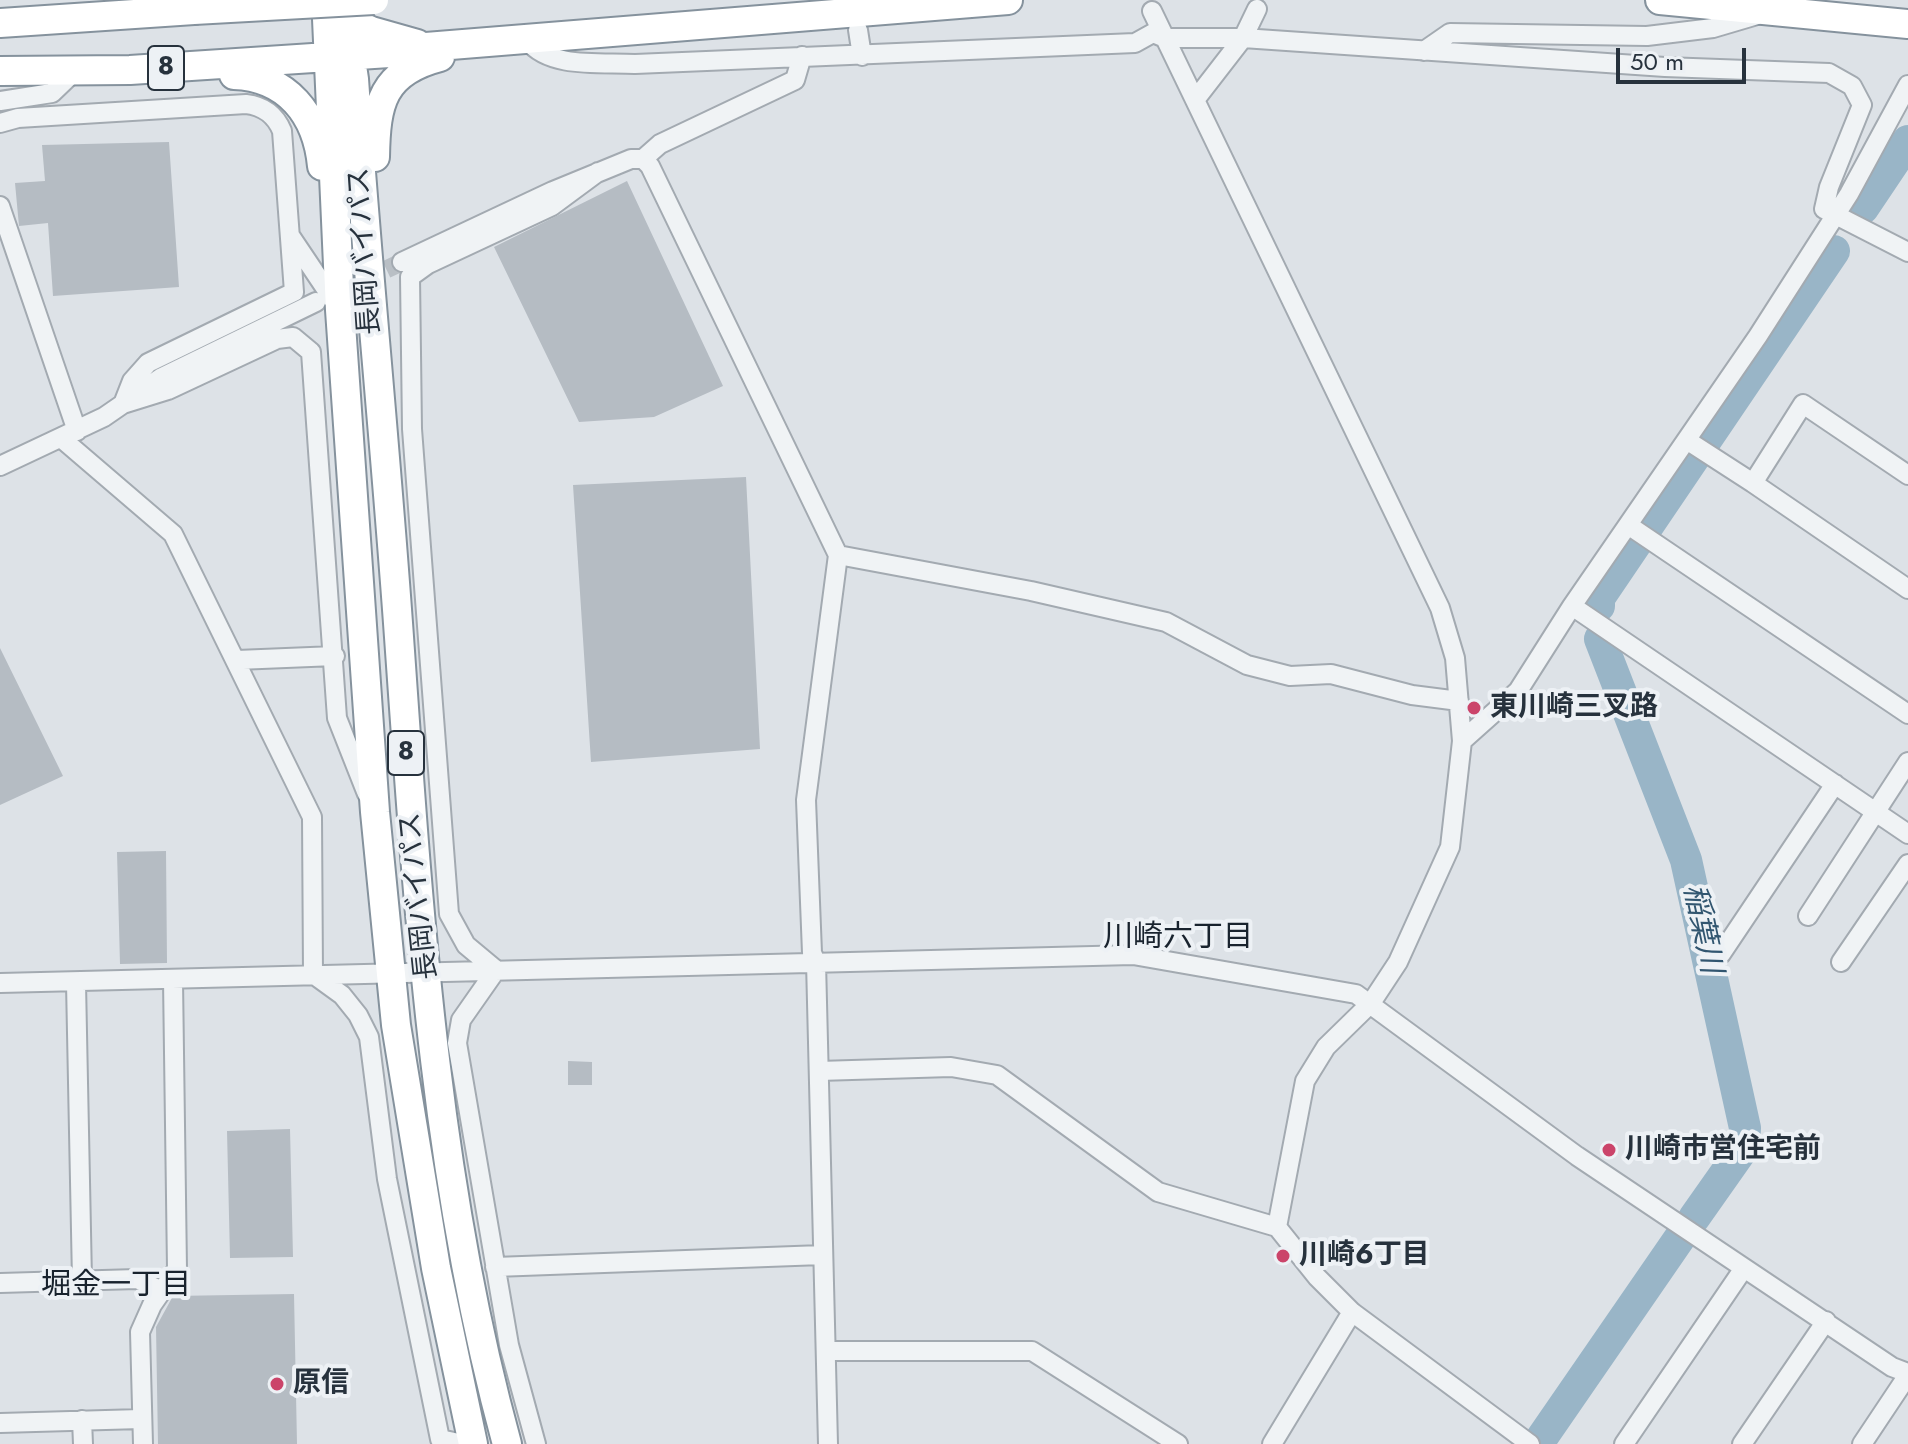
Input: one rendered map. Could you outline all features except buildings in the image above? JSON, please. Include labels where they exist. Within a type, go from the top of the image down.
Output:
[{"type":"highway","points":[[334,17],[374,0]]},
{"type":"highway","points":[[334,17],[426,47],[1008,0]]},
{"type":"highway","points":[[1660,0],[1908,24]]},
{"type":"highway","name":"8","points":[[0,23],[194,10],[334,17]]},
{"type":"highway","points":[[334,17],[426,47]]},
{"type":"highway","name":"8","points":[[0,71],[130,70],[292,60],[334,17]]},
{"type":"highway","name":"長岡バイパス","points":[[334,17],[328,306],[354,518],[375,812],[396,1025],[421,1183],[473,1444]]},
{"type":"highway","name":"長岡バイパス","points":[[334,17],[378,381],[405,742],[455,1208],[507,1444]]},
{"type":"highway","points":[[370,317],[377,215],[376,121],[387,87],[414,66],[436,58],[528,41]]},
{"type":"highway","points":[[130,70],[179,77],[250,76],[282,87],[294,96],[309,119],[321,148],[330,250],[328,306]]},
{"type":"street","points":[[1195,100],[1243,38],[1257,9]]},
{"type":"street","points":[[1152,11],[1440,608],[1455,658],[1462,741],[1450,847],[1398,962],[1371,1003],[1326,1047],[1305,1081],[1277,1227]]},
{"type":"street","points":[[1424,51],[1450,33],[1687,33],[1771,11]]},
{"type":"street","points":[[858,30],[862,56]]},
{"type":"street","points":[[528,41],[543,55],[635,64],[1135,43],[1153,33],[1165,38],[1243,38],[1665,67],[1829,73],[1852,86],[1862,105],[1829,187],[1824,209],[1908,252]]},
{"type":"street","points":[[402,262],[598,172],[631,159],[643,159],[660,144],[795,80],[802,56]]},
{"type":"street","points":[[9,110],[52,93],[76,70]]},
{"type":"street","points":[[1462,741],[1518,691],[1572,606],[1688,441],[1902,107],[1908,85]]},
{"type":"street","points":[[9,110],[246,104],[260,106],[279,122],[294,292],[148,363],[132,381],[123,404]]},
{"type":"street","points":[[643,159],[657,180],[838,555],[806,800],[812,953],[816,962],[828,1444]]},
{"type":"street","points":[[496,970],[466,945],[449,914],[412,429],[410,277],[428,264],[552,206],[598,172]]},
{"type":"street","points":[[0,206],[69,435],[173,534],[312,817],[313,974]]},
{"type":"street","points":[[0,466],[69,435],[162,377],[328,306],[291,237]]},
{"type":"street","points":[[123,404],[168,390],[277,339],[293,337],[304,343],[311,352],[328,553],[337,718],[375,812]]},
{"type":"street","points":[[378,381],[412,429]]},
{"type":"street","points":[[1753,483],[1803,404],[1908,475]]},
{"type":"street","points":[[1688,441],[1908,589]]},
{"type":"street","points":[[328,553],[354,518]]},
{"type":"street","points":[[1628,525],[1908,714]]},
{"type":"street","points":[[838,555],[1031,591],[1166,622],[1247,665],[1290,676],[1331,674],[1412,695],[1459,701]]},
{"type":"street","points":[[1572,606],[1908,834]]},
{"type":"street","points":[[399,637],[424,615]]},
{"type":"street","points":[[237,660],[335,656]]},
{"type":"street","points":[[1808,916],[1908,762]]},
{"type":"street","points":[[1721,954],[1835,784]]},
{"type":"street","points":[[1841,962],[1908,864]]},
{"type":"street","points":[[0,983],[428,970],[1133,955],[1356,994],[1577,1156],[1892,1367],[1908,1374],[1862,1444]]},
{"type":"street","points":[[496,970],[461,1020],[457,1043],[509,1345],[536,1444]]},
{"type":"street","points":[[313,974],[342,995],[358,1015],[369,1037],[387,1179],[440,1439],[463,1444]]},
{"type":"street","points":[[143,1444],[140,1332],[144,1318],[177,1269],[173,980]]},
{"type":"street","points":[[76,983],[82,1280]]},
{"type":"street","points":[[819,1071],[951,1067],[997,1075],[1158,1192],[1195,1206],[1277,1227],[1317,1277],[1352,1312],[1530,1444]]},
{"type":"street","points":[[495,1267],[822,1255]]},
{"type":"street","points":[[1624,1444],[1744,1268]]},
{"type":"street","points":[[0,1283],[137,1279],[162,1291]]},
{"type":"street","points":[[1272,1444],[1352,1312]]},
{"type":"street","points":[[1742,1444],[1826,1321]]},
{"type":"street","points":[[828,1351],[1032,1351],[1178,1444]]},
{"type":"street","points":[[0,1423],[141,1419]]},
{"type":"street","points":[[82,1420],[83,1444]]},
{"type":"waterway","name":"稲葉川","points":[[1863,208],[1908,141]]},
{"type":"waterway","name":"稲葉川","points":[[1599,606],[1599,598],[1834,251]]},
{"type":"waterway","name":"稲葉川","points":[[1600,639],[1686,860],[1745,1128],[1744,1147],[1694,1218]]},
{"type":"waterway","name":"稲葉川","points":[[1541,1439],[1681,1236]]},
{"type":"tunnel","points":[[362,281],[402,262]]},
{"type":"place","name":"東川崎三叉路","points":[[1474,708]]},
{"type":"place","name":"川崎市営住宅前","points":[[1609,1150]]},
{"type":"place","name":"川崎6丁目","points":[[1283,1256]]},
{"type":"place","name":"原信","points":[[277,1384]]},
{"type":"district","name":"川崎六丁目","points":[[1178,939]]},
{"type":"district","name":"堀金一丁目","points":[[116,1287]]}]
